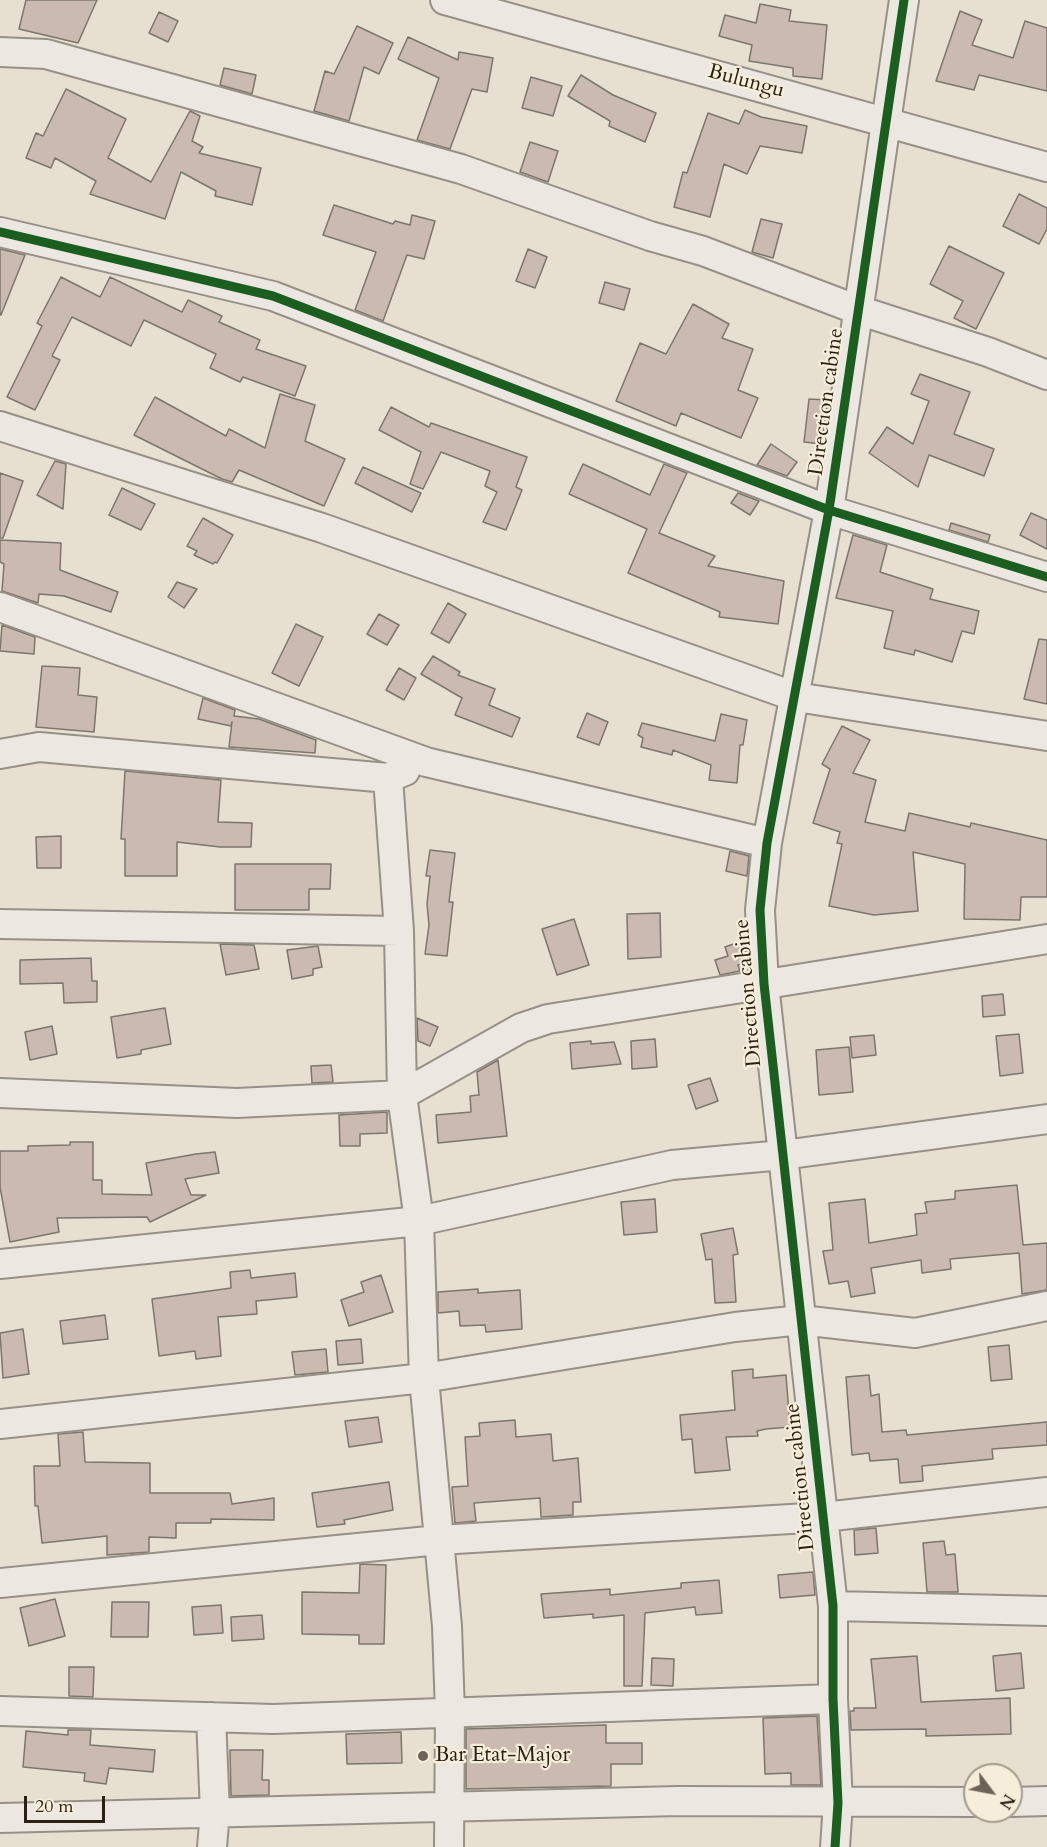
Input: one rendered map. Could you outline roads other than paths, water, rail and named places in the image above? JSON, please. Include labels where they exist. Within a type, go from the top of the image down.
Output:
[{"type":"street","name":"Bulungu","points":[[445,0],[888,121],[1047,167]]},
{"type":"street","name":"Direction cabine","points":[[835,1847],[838,1803],[833,1699],[833,1606],[764,984],[760,910],[766,843],[796,697],[829,510],[904,0]]},
{"type":"street","points":[[0,52],[46,54],[461,169],[650,236],[703,251],[858,310],[988,352],[1047,375]]},
{"type":"street","points":[[0,232],[273,296],[829,510],[1047,577]]},
{"type":"street","points":[[0,426],[322,528],[796,697],[1047,736]]},
{"type":"street","points":[[0,607],[426,762],[766,843]]},
{"type":"street","points":[[0,754],[39,747],[388,778],[426,762]]},
{"type":"street","points":[[388,778],[399,931],[402,1095],[419,1221],[424,1378],[440,1540],[450,1713],[449,1847]]},
{"type":"street","points":[[0,924],[399,931]]},
{"type":"street","points":[[0,1093],[226,1102],[402,1095],[521,1028],[548,1019],[1047,939]]},
{"type":"street","points":[[0,1264],[419,1221],[672,1165],[783,1155],[1047,1119]]},
{"type":"street","points":[[0,1424],[424,1378],[735,1327],[801,1320],[915,1334],[1047,1306]]},
{"type":"street","points":[[0,1583],[440,1540],[824,1517],[1047,1492]]},
{"type":"street","points":[[833,1606],[1047,1611]]},
{"type":"street","points":[[0,1711],[273,1719],[833,1699]]},
{"type":"street","points":[[211,1717],[215,1812],[212,1847]]},
{"type":"street","points":[[0,1818],[678,1801],[963,1802]]},
{"type":"street","points":[[1023,1802],[1047,1801]]},
{"type":"place","name":"Bar Etat-Major","points":[[423,1756]]}]
